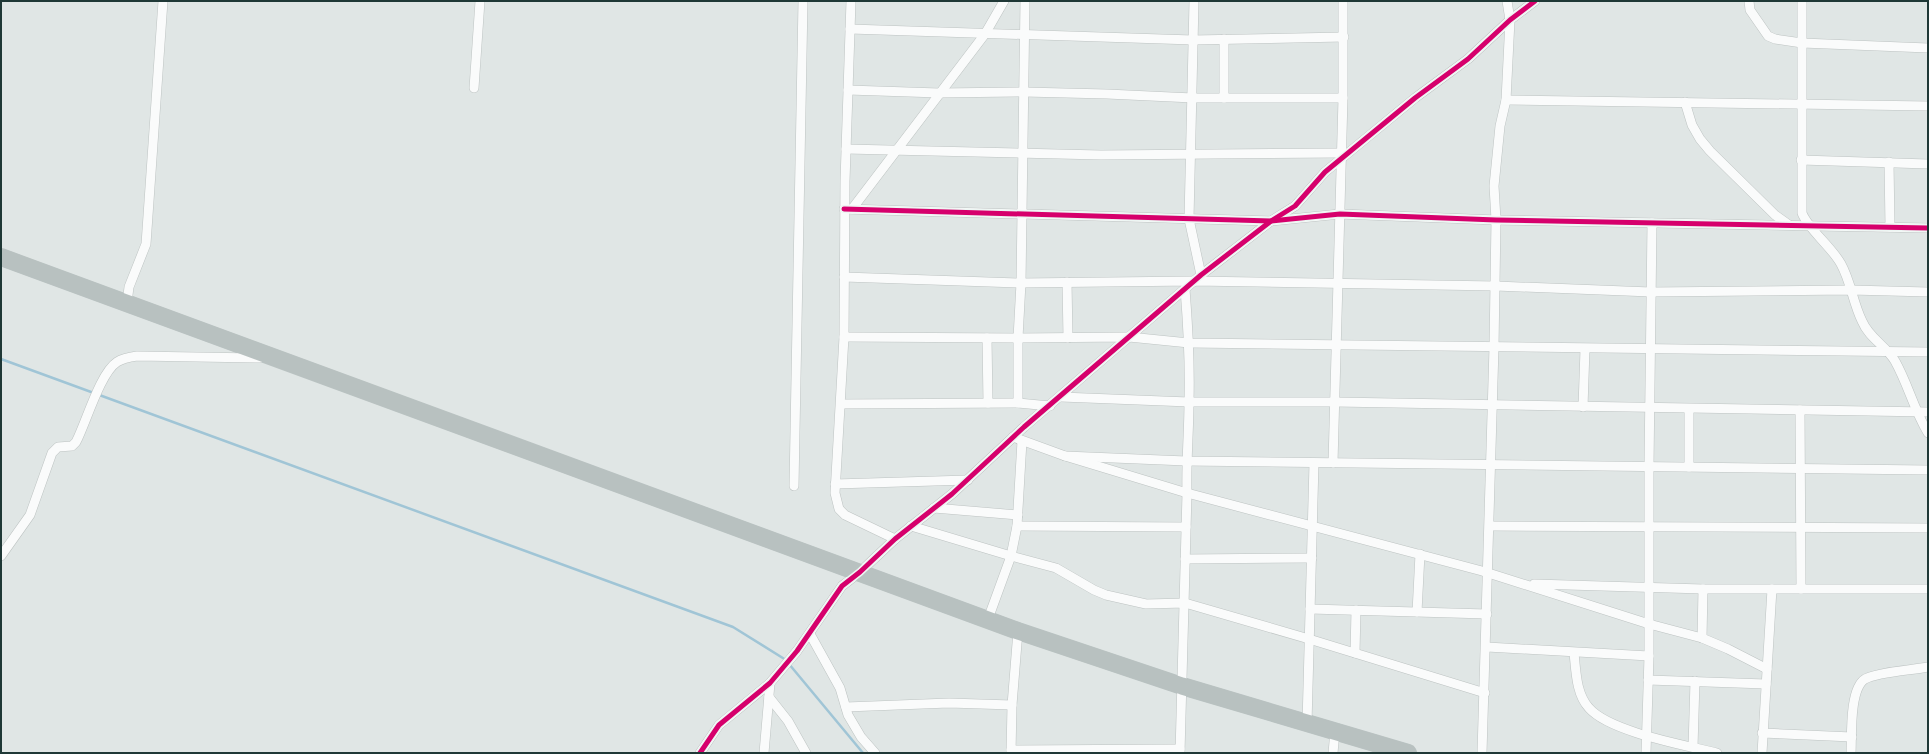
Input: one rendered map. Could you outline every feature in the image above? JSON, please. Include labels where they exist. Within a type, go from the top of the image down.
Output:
[{"type":"highway","points":[[1,256],[1018,630],[1182,686],[1408,753]]},
{"type":"street","points":[[127,303],[129,287],[146,244],[164,1]]},
{"type":"street","points":[[474,88],[480,1]]},
{"type":"street","points":[[794,486],[803,1]]},
{"type":"street","points":[[851,1],[846,149],[848,209],[844,277],[844,337],[841,404],[835,484],[836,502],[839,509],[845,514],[895,539]]},
{"type":"street","points":[[848,209],[897,150],[985,34],[1004,1]]},
{"type":"street","points":[[1018,403],[1018,338],[1021,283],[1024,92],[1023,35],[1025,1]]},
{"type":"street","points":[[1194,1],[1189,219],[1198,278]]},
{"type":"street","points":[[1333,463],[1343,98],[1343,1]]},
{"type":"street","points":[[1482,753],[1487,647],[1496,286],[1495,169],[1506,100],[1510,20],[1507,1]]},
{"type":"street","points":[[700,753],[719,725],[770,683],[810,634],[839,590],[895,539],[968,480],[1013,438],[1198,278],[1271,221],[1295,206],[1341,156],[1468,59],[1510,20],[1535,1]]},
{"type":"street","points":[[1749,1],[1750,10],[1768,36],[1775,39],[1802,43],[1928,48]]},
{"type":"street","points":[[1802,1],[1802,213],[1806,222],[1812,226],[1835,253],[1842,265],[1866,329],[1874,339],[1889,352],[1901,374],[1916,412],[1928,433]]},
{"type":"street","points":[[850,30],[1144,37],[1193,40],[1344,37]]},
{"type":"street","points":[[1224,39],[1224,98]]},
{"type":"street","points":[[848,90],[939,93],[1024,92],[1192,98],[1343,98]]},
{"type":"street","points":[[1506,100],[1928,106]]},
{"type":"street","points":[[1685,102],[1692,125],[1705,145],[1724,167],[1775,215],[1792,226]]},
{"type":"street","points":[[846,149],[1023,154],[1341,156]]},
{"type":"street","points":[[1801,160],[1928,164]]},
{"type":"street","points":[[1889,162],[1890,227]]},
{"type":"street","points":[[848,209],[1271,221],[1340,214],[1496,220],[1928,228]]},
{"type":"street","points":[[1646,753],[1649,656],[1648,528],[1651,408],[1652,223]]},
{"type":"street","points":[[844,277],[1021,283],[1198,278],[1338,284],[1496,286],[1651,292],[1851,290],[1928,292]]},
{"type":"street","points":[[1067,282],[1068,338]]},
{"type":"street","points":[[1018,630],[1012,705],[1011,751],[1180,751],[1185,603],[1187,493],[1186,461],[1189,402],[1189,343],[1185,289]]},
{"type":"street","points":[[844,337],[1129,337],[1189,343],[1336,344],[1651,350],[1928,352]]},
{"type":"street","points":[[987,338],[988,403]]},
{"type":"street","points":[[1583,406],[1585,349]]},
{"type":"street","points":[[1,556],[30,515],[52,453],[58,447],[75,444],[102,382],[116,362],[133,356],[278,358]]},
{"type":"street","points":[[1061,397],[1189,402],[1335,402],[1928,412]]},
{"type":"street","points":[[841,404],[1018,403],[1050,406]]},
{"type":"street","points":[[1689,409],[1689,467]]},
{"type":"street","points":[[1800,410],[1801,589]]},
{"type":"street","points":[[1013,438],[1065,456],[1187,493],[1489,573],[1649,624],[1702,638],[1728,649],[1767,669]]},
{"type":"street","points":[[988,619],[1011,556],[1017,526],[1022,441]]},
{"type":"street","points":[[1065,456],[1186,461],[1928,470]]},
{"type":"street","points":[[1307,724],[1314,463]]},
{"type":"street","points":[[835,484],[968,480]]},
{"type":"street","points":[[934,508],[1018,515]]},
{"type":"street","points":[[910,526],[1056,568],[1094,590],[1106,595],[1146,604],[1185,603],[1309,639],[1485,694]]},
{"type":"street","points":[[1017,526],[1186,528]]},
{"type":"street","points":[[1490,526],[1648,528],[1928,528]]},
{"type":"street","points":[[1417,612],[1420,554]]},
{"type":"street","points":[[1185,559],[1312,558]]},
{"type":"street","points":[[1522,584],[1704,589],[1928,589]]},
{"type":"street","points":[[1702,638],[1704,589]]},
{"type":"street","points":[[1762,753],[1762,733],[1772,589]]},
{"type":"street","points":[[1310,609],[1487,614]]},
{"type":"street","points":[[1355,653],[1356,610]]},
{"type":"street","points":[[810,634],[840,688],[848,715],[861,737],[875,753]]},
{"type":"street","points":[[1487,647],[1649,656]]},
{"type":"street","points":[[1574,653],[1580,692],[1588,708],[1601,719],[1647,735],[1717,753]]},
{"type":"street","points":[[1851,753],[1852,720],[1856,693],[1864,680],[1873,676],[1928,667]]},
{"type":"street","points":[[1648,680],[1766,684]]},
{"type":"street","points":[[1693,747],[1695,681]]},
{"type":"street","points":[[764,753],[770,683]]},
{"type":"street","points":[[768,697],[788,721],[806,753]]},
{"type":"street","points":[[846,707],[949,703],[1012,705]]},
{"type":"street","points":[[1333,753],[1334,731]]},
{"type":"street","points":[[1762,733],[1852,737]]},
{"type":"waterway","points":[[1,359],[733,627],[786,660]]},
{"type":"waterway","points":[[789,664],[863,753]]},
{"type":"cycle path","points":[[700,753],[719,725],[770,683],[797,651],[842,586],[860,572],[895,539],[952,494],[1024,427],[1201,275],[1271,221],[1295,206],[1325,172],[1415,98],[1468,59],[1510,20],[1535,1]]},
{"type":"cycle path","points":[[844,209],[1271,221],[1340,214],[1496,220],[1928,228]]}]
